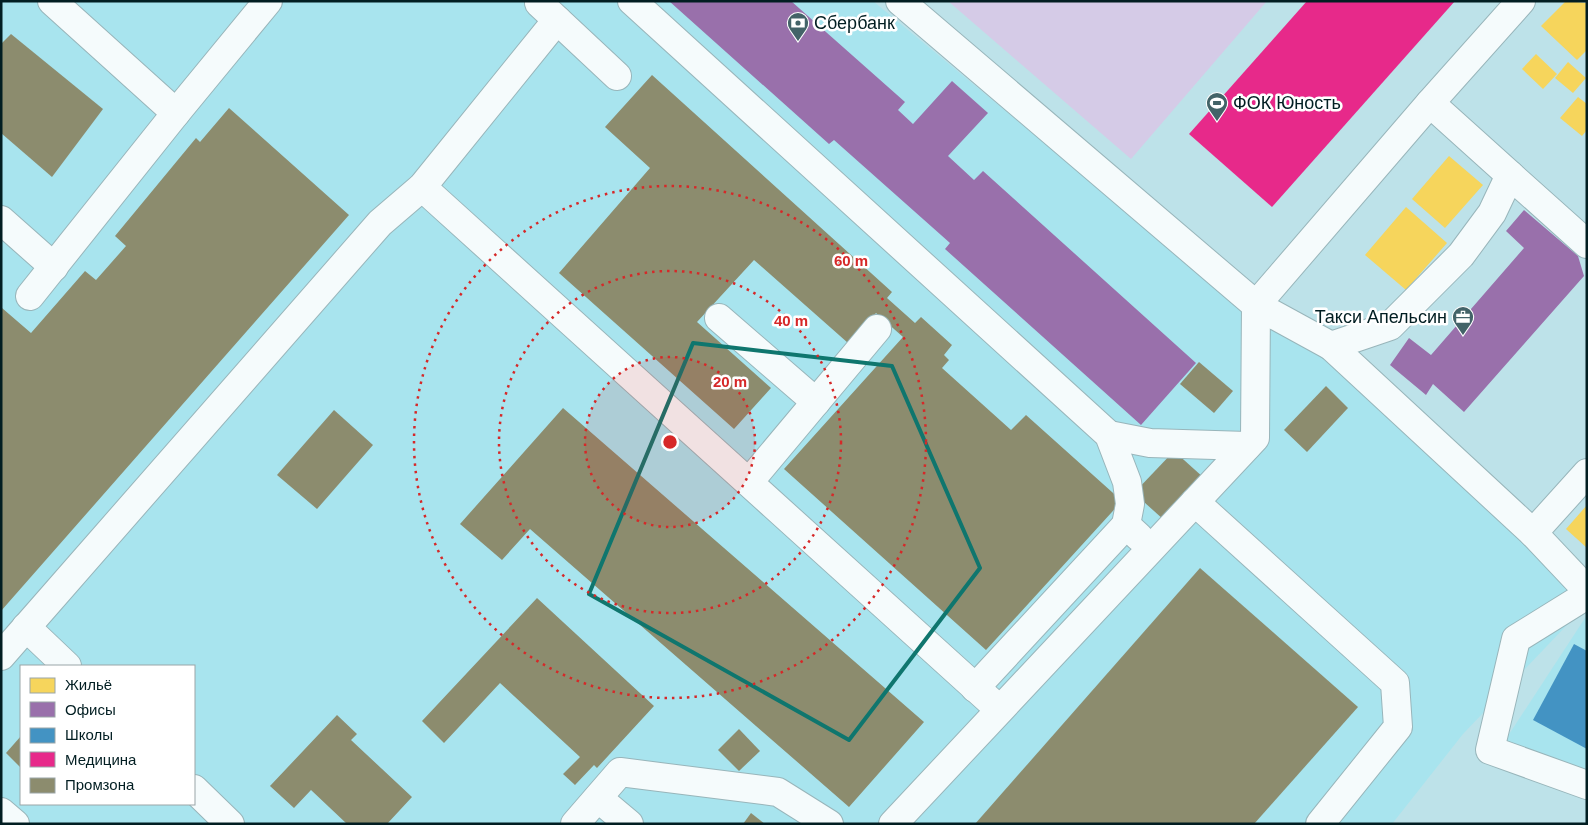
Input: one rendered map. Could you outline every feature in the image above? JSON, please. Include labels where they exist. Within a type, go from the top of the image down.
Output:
[{"type":"lane","points":[[52,1],[176,113]]},
{"type":"lane","points":[[30,296],[268,1]]},
{"type":"lane","points":[[632,1],[1109,435],[1127,482],[1130,504],[1126,525],[975,688]]},
{"type":"lane","points":[[900,1],[1256,305],[1331,346],[1533,534],[1587,590]]},
{"type":"lane","points":[[892,824],[1255,438],[1256,305],[1430,103],[1521,1]]},
{"type":"lane","points":[[1,656],[374,231],[422,187],[549,11],[617,76]]},
{"type":"lane","points":[[1430,103],[1587,244]]},
{"type":"lane","points":[[1331,346],[1390,326],[1461,255],[1492,213],[1510,175]]},
{"type":"lane","points":[[422,187],[999,710]]},
{"type":"lane","points":[[1,220],[54,268]]},
{"type":"lane","points":[[719,318],[816,402]]},
{"type":"lane","points":[[749,482],[877,329]]},
{"type":"lane","points":[[1109,435],[1150,443],[1247,446]]},
{"type":"lane","points":[[1533,534],[1587,473]]},
{"type":"lane","points":[[1195,502],[1395,683],[1398,727],[1320,824]]},
{"type":"lane","points":[[1126,525],[1151,548]]},
{"type":"lane","points":[[1587,596],[1516,638],[1490,750],[1587,785]]},
{"type":"lane","points":[[26,627],[66,665]]},
{"type":"lane","points":[[575,824],[620,772],[778,792],[829,824]]},
{"type":"lane","points":[[195,790],[230,824]]},
{"type":"lane","points":[[598,798],[629,824]]},
{"type":"lane","points":[[1,812],[15,824]]},
{"type":"highlighted area","points":[[693,343],[892,366],[980,568],[849,740],[589,594]]},
{"type":"shaded area","points":[[1,1],[873,1],[1255,318],[1325,354],[1587,604],[1463,734],[1392,824],[1,824]]},
{"type":"shaded area","points":[[948,1],[1267,1],[1131,159]]},
{"type":"shaded area","points":[[1587,615],[1587,773],[1504,742]]},
{"type":"building: Жильё","points":[[1566,1],[1587,3],[1587,50],[1577,60],[1541,26]]},
{"type":"building: Жильё","points":[[1536,54],[1557,74],[1543,89],[1522,69]]},
{"type":"building: Жильё","points":[[1568,62],[1586,78],[1573,93],[1555,78]]},
{"type":"building: Жильё","points":[[1578,97],[1587,104],[1587,130],[1582,136],[1560,118]]},
{"type":"building: Жильё","points":[[1449,156],[1483,185],[1445,228],[1412,199]]},
{"type":"building: Жильё","points":[[1406,207],[1447,243],[1406,290],[1365,255]]},
{"type":"building: Жильё","points":[[1587,505],[1587,548],[1566,529]]},
{"type":"building: Офисы","points":[[669,1],[791,1],[905,102],[898,110],[913,124],[952,81],[988,113],[948,156],[974,180],[983,171],[1196,363],[1141,425],[945,249],[950,243],[834,140],[829,144]]},
{"type":"building: Офисы","points":[[1524,210],[1578,256],[1584,276],[1464,412],[1433,384],[1426,395],[1390,365],[1409,338],[1431,355],[1524,248],[1506,231]]},
{"type":"building: Школы","points":[[1574,644],[1587,651],[1587,749],[1533,720]]},
{"type":"building: Медицина","points":[[1307,1],[1455,1],[1272,207],[1189,134]]},
{"type":"building: Промзона","points":[[11,34],[103,109],[52,177],[1,133],[1,44]]},
{"type":"building: Промзона","points":[[652,75],[892,292],[887,298],[915,323],[921,317],[952,345],[944,355],[949,360],[942,368],[1011,430],[1026,415],[1122,501],[986,650],[784,469],[903,337],[876,313],[848,343],[754,260],[697,322],[771,388],[734,429],[559,273],[650,168],[605,127]]},
{"type":"building: Промзона","points":[[229,108],[349,215],[1,611],[1,309],[31,333],[85,271],[96,280],[126,246],[115,236],[196,138],[200,142]]},
{"type":"building: Промзона","points":[[1199,362],[1233,391],[1214,413],[1180,384]]},
{"type":"building: Промзона","points":[[1326,386],[1348,408],[1307,452],[1284,430]]},
{"type":"building: Промзона","points":[[563,408],[924,722],[849,807],[530,529],[502,560],[460,524]]},
{"type":"building: Промзона","points":[[334,410],[373,445],[317,509],[277,475]]},
{"type":"building: Промзона","points":[[1174,451],[1204,478],[1164,520],[1134,493]]},
{"type":"building: Промзона","points":[[1200,568],[1358,707],[1254,824],[975,824]]},
{"type":"building: Промзона","points":[[537,598],[654,706],[597,768],[594,765],[575,785],[563,774],[580,757],[500,683],[444,743],[422,721]]},
{"type":"building: Промзона","points":[[337,715],[357,734],[351,740],[412,797],[387,824],[347,824],[311,790],[294,808],[270,786]]},
{"type":"building: Промзона","points":[[739,729],[760,751],[739,771],[718,750]]},
{"type":"building: Промзона","points":[[20,737],[20,767],[6,753]]},
{"type":"building: Промзона","points":[[751,813],[765,824],[743,824]]},
{"type":"place","name":"Сбербанк","points":[[798,42]]},
{"type":"place","name":"ФОК Юность","points":[[1217,122]]},
{"type":"place","name":"Такси Апельсин","points":[[1463,336]]}]
